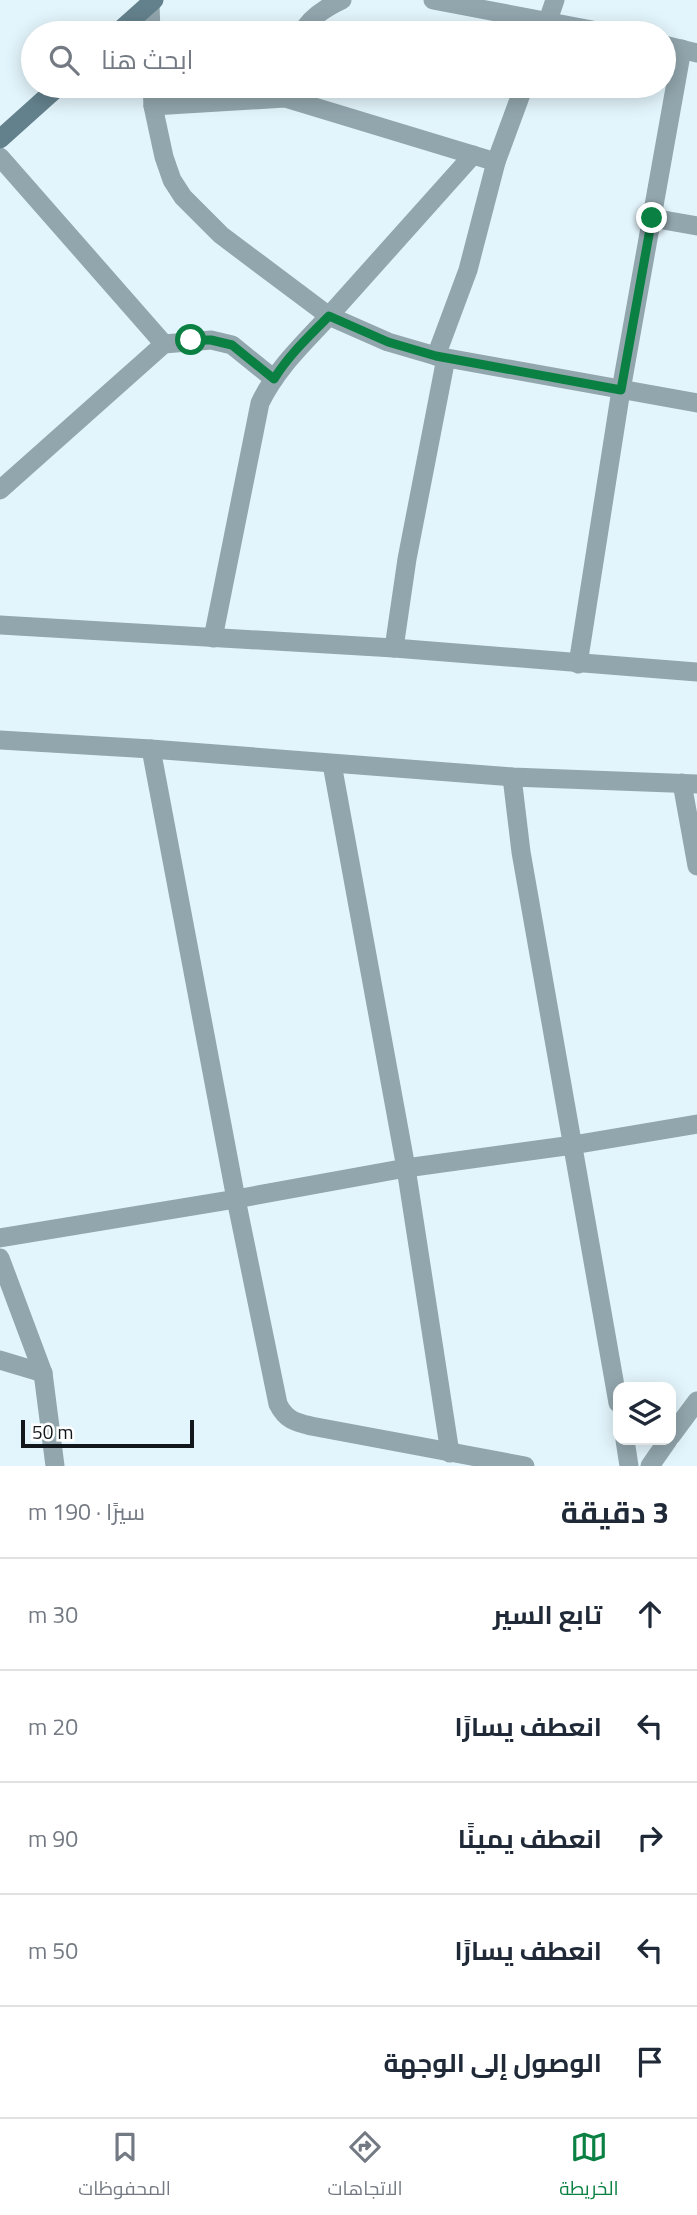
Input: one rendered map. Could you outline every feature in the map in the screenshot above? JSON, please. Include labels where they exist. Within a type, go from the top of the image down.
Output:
[{"type":"main road","points":[[131,21],[152,2]]},
{"type":"main road","points":[[0,139],[46,98]]},
{"type":"street","points":[[312,21],[326,8],[342,0]]},
{"type":"street","points":[[433,0],[521,21]]},
{"type":"street","points":[[548,21],[555,0]]},
{"type":"street","points":[[151,21],[152,2]]},
{"type":"street","points":[[676,78],[681,49]]},
{"type":"street","points":[[153,98],[164,157],[172,180],[183,197],[221,235],[329,316],[388,342],[441,357],[697,404]]},
{"type":"street","points":[[153,106],[229,98]]},
{"type":"street","points":[[304,98],[496,162]]},
{"type":"street","points":[[394,648],[441,357],[468,270],[496,162],[520,98]]},
{"type":"street","points":[[578,664],[621,390],[673,98]]},
{"type":"street","points":[[212,638],[260,404],[274,379],[296,350],[473,155]]},
{"type":"street","points":[[0,157],[164,344]]},
{"type":"street","points":[[652,218],[697,226]]},
{"type":"street","points":[[0,491],[164,344],[211,340],[232,345],[274,379]]},
{"type":"street","points":[[0,625],[394,648],[697,672]]},
{"type":"street","points":[[0,740],[512,777],[690,784],[697,866]]},
{"type":"street","points":[[151,750],[236,1199],[278,1404],[289,1420],[312,1426],[525,1466]]},
{"type":"street","points":[[332,764],[406,1167],[450,1453]]},
{"type":"street","points":[[512,777],[520,852],[614,1382]]},
{"type":"street","points":[[0,1238],[236,1199],[406,1167],[697,1124]]},
{"type":"street","points":[[0,1258],[43,1373],[55,1466]]},
{"type":"street","points":[[0,1360],[43,1373]]},
{"type":"street","points":[[676,1429],[697,1401]]},
{"type":"street","points":[[626,1445],[629,1466]]},
{"type":"street","points":[[650,1466],[664,1445]]},
{"type":"route","points":[[191,340],[211,340],[232,345],[274,379],[282,365],[329,316],[388,342],[436,356],[621,390],[652,218]]}]
